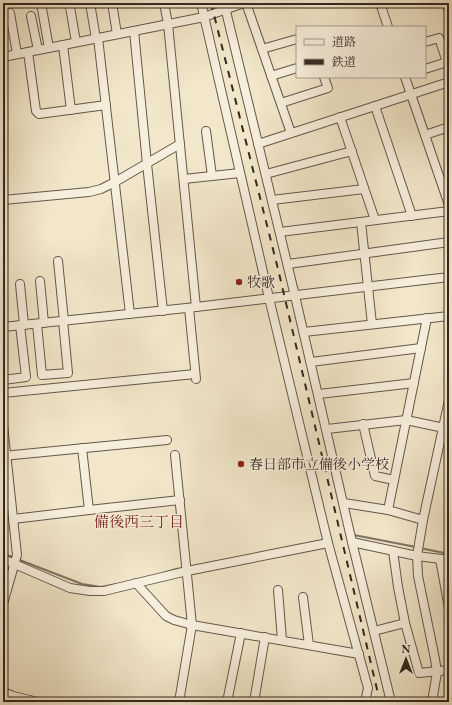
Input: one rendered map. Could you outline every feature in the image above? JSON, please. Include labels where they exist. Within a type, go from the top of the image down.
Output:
[{"type":"street","points":[[41,3],[49,48]]},
{"type":"street","points":[[90,3],[97,38],[106,105],[130,314]]},
{"type":"street","points":[[112,3],[117,34]]},
{"type":"street","points":[[3,393],[196,376],[184,179],[168,24],[164,3]]},
{"type":"street","points":[[201,3],[269,298],[328,543],[368,688],[365,702]]},
{"type":"street","points":[[3,57],[204,17],[224,6],[245,3],[291,133]]},
{"type":"street","points":[[380,3],[388,26]]},
{"type":"street","points":[[446,3],[449,11]]},
{"type":"street","points":[[224,6],[288,264],[352,542],[391,702]]},
{"type":"street","points":[[70,7],[76,42]]},
{"type":"street","points":[[10,13],[16,54]]},
{"type":"street","points":[[31,16],[38,50]]},
{"type":"street","points":[[134,31],[163,311]]},
{"type":"street","points":[[426,42],[439,38],[447,62],[426,69]]},
{"type":"street","points":[[262,49],[296,39]]},
{"type":"street","points":[[63,45],[71,110]]},
{"type":"street","points":[[28,52],[36,112],[39,114],[106,105]]},
{"type":"street","points":[[271,76],[296,68]]},
{"type":"street","points":[[281,103],[328,88],[324,78]]},
{"type":"street","points":[[405,78],[449,205]]},
{"type":"street","points":[[258,144],[449,82]]},
{"type":"street","points":[[375,106],[412,216]]},
{"type":"street","points":[[340,117],[374,220]]},
{"type":"street","points":[[425,135],[449,127]]},
{"type":"street","points":[[206,131],[212,176]]},
{"type":"street","points":[[3,200],[89,192],[115,182],[180,144]]},
{"type":"street","points":[[266,174],[352,151]]},
{"type":"street","points":[[184,179],[240,173]]},
{"type":"street","points":[[272,200],[364,189]]},
{"type":"street","points":[[280,232],[449,211]]},
{"type":"street","points":[[361,222],[372,324]]},
{"type":"street","points":[[288,264],[449,242]]},
{"type":"street","points":[[40,281],[42,375],[68,373],[58,261]]},
{"type":"street","points":[[3,327],[193,308],[449,277]]},
{"type":"street","points":[[3,380],[26,377],[20,284]]},
{"type":"street","points":[[304,332],[449,316]]},
{"type":"street","points":[[388,510],[427,318]]},
{"type":"street","points":[[311,362],[421,348]]},
{"type":"street","points":[[318,394],[414,383]]},
{"type":"street","points":[[432,702],[437,672],[418,576],[417,556],[423,520],[446,428],[449,400]]},
{"type":"street","points":[[327,429],[406,420],[446,428]]},
{"type":"street","points":[[363,424],[375,476],[394,480]]},
{"type":"street","points":[[3,425],[5,456],[17,555],[3,604]]},
{"type":"street","points":[[5,456],[167,440]]},
{"type":"street","points":[[82,448],[89,510]]},
{"type":"street","points":[[176,455],[192,625],[178,702]]},
{"type":"street","points":[[13,519],[180,500]]},
{"type":"street","points":[[344,503],[388,510],[423,520]]},
{"type":"street","points":[[352,542],[417,556],[449,560]]},
{"type":"street","points":[[3,559],[70,588],[90,591],[104,591],[187,571],[328,543]]},
{"type":"street","points":[[393,551],[405,623],[419,673],[449,670]]},
{"type":"street","points":[[440,559],[448,594],[449,608]]},
{"type":"street","points":[[136,583],[166,616],[174,620],[192,625],[358,654]]},
{"type":"street","points":[[278,590],[282,640]]},
{"type":"street","points":[[303,597],[308,645]]},
{"type":"street","points":[[374,631],[405,623]]},
{"type":"street","points":[[227,702],[241,633]]},
{"type":"street","points":[[254,702],[265,637]]},
{"type":"street","points":[[3,692],[38,702]]},
{"type":"waterway","points":[[354,535],[416,547]]},
{"type":"waterway","points":[[420,548],[449,554]]},
{"type":"waterway","points":[[3,554],[13,557]]},
{"type":"waterway","points":[[17,559],[82,584],[101,587],[117,584]]},
{"type":"waterway","points":[[163,573],[183,568]]},
{"type":"railway","points":[[211,3],[278,269],[380,702]]},
{"type":"place","name":"牧歌","points":[[239,282]]},
{"type":"place","name":"春日部市立備後小学校","points":[[241,464]]},
{"type":"district","name":"備後西三丁目","points":[[139,522]]}]
